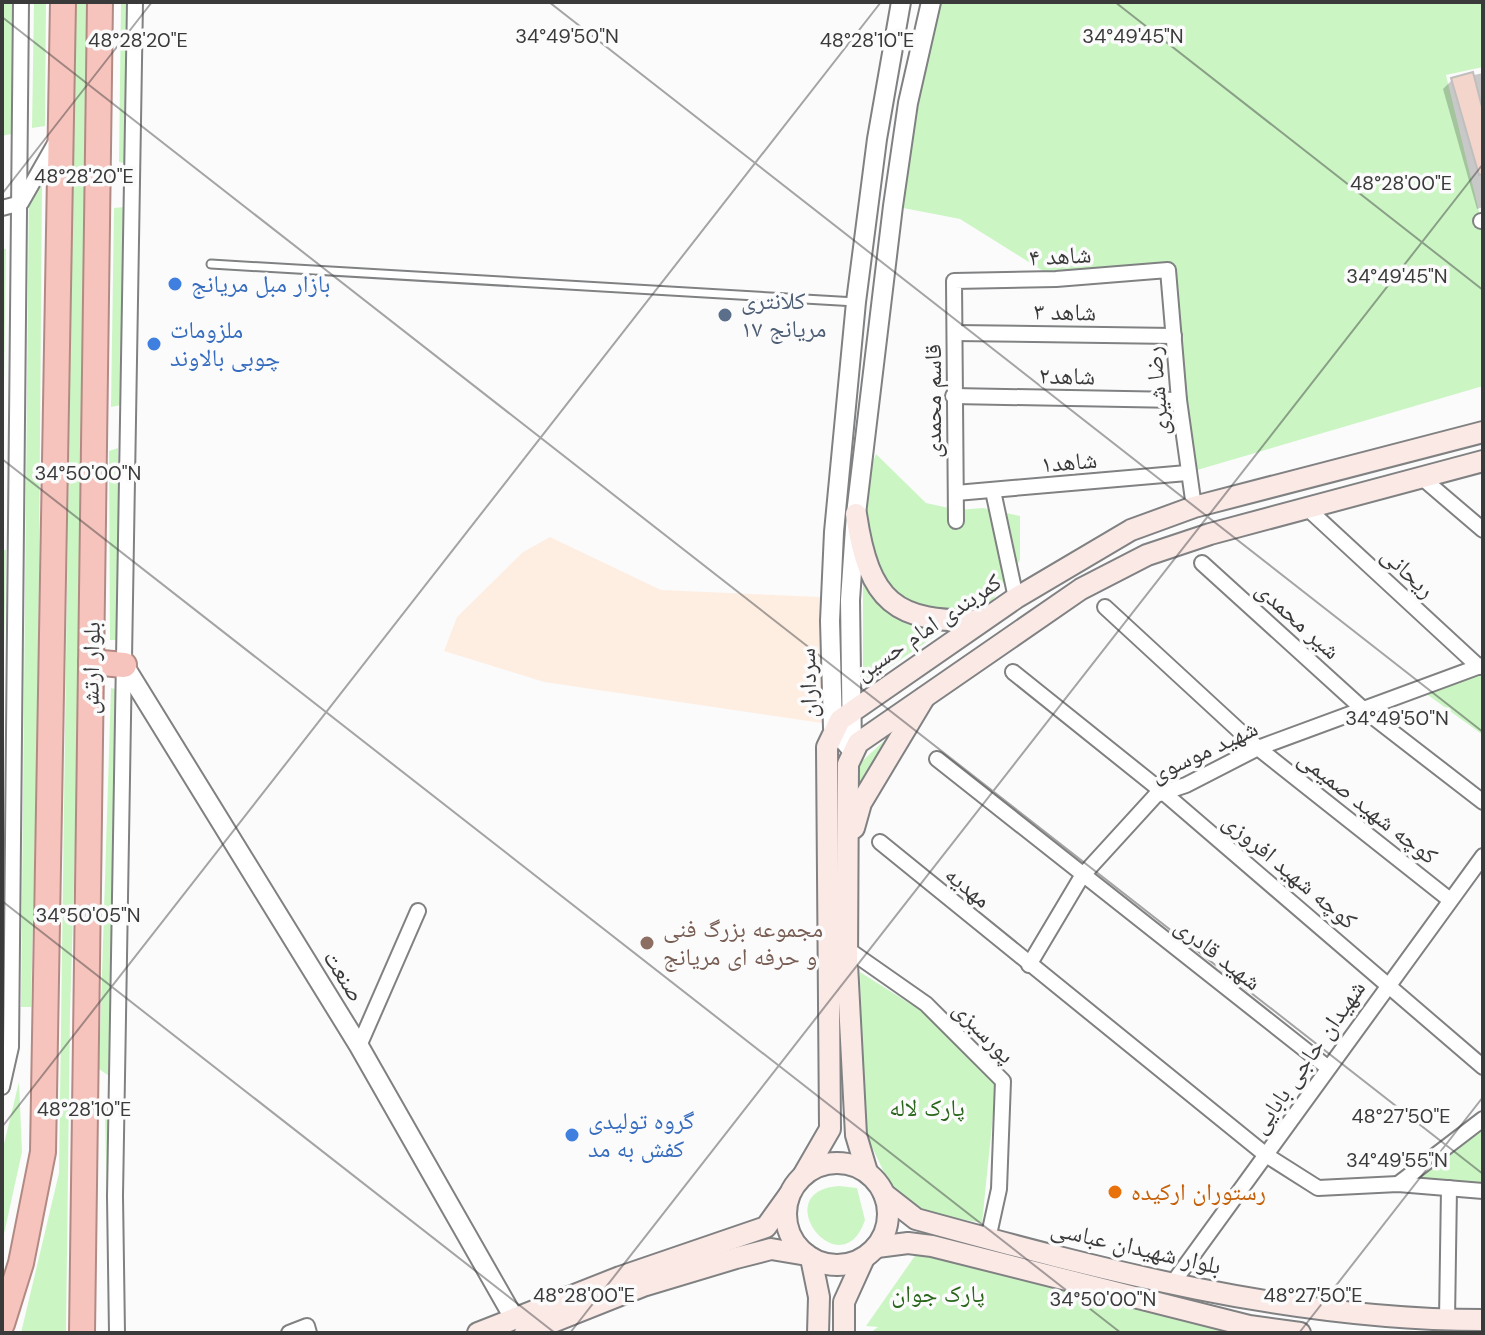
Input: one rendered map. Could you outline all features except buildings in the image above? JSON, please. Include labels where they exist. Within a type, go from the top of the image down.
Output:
[{"type":"highway","name":"بلوار ارتش","points":[[2,1324],[21,1263],[43,1152],[63,2]]},
{"type":"highway","name":"بلوار ارتش","points":[[82,1333],[100,2]]},
{"type":"highway","points":[[91,662],[124,665]]},
{"type":"main road","name":"کمربندی امام حسین","points":[[833,728],[852,711],[1016,598],[1096,548],[1142,526],[1194,507],[1483,432]]},
{"type":"main road","points":[[844,1333],[844,1302],[889,1216],[884,1194],[867,1172],[856,1135],[846,948],[845,854],[848,764],[852,750],[866,735],[930,690],[1081,589],[1147,555],[1210,534],[1483,461]]},
{"type":"main road","points":[[856,514],[863,558],[887,597],[923,619],[940,622],[983,620]]},
{"type":"main road","points":[[845,854],[861,803],[930,690]]},
{"type":"main road","points":[[519,1326],[766,1227],[804,1174],[830,1129],[827,747],[833,728]]},
{"type":"main road","points":[[804,1174],[836,1162],[867,1172]]},
{"type":"main road","name":"بلوار شهیدان عباسی","points":[[884,1194],[916,1219],[1172,1284],[1253,1301],[1355,1315],[1483,1320]]},
{"type":"main road","points":[[789,1195],[788,1228],[809,1256],[819,1297],[818,1333]]},
{"type":"main road","name":"بلوار شهیدان عباسی","points":[[870,1253],[908,1243],[932,1246],[1248,1329],[1300,1333]]},
{"type":"main road","points":[[478,1333],[519,1326],[771,1249],[809,1256],[830,1265],[870,1253]]},
{"type":"main road","points":[[1248,1329],[1253,1301]]},
{"type":"street","points":[[2,1087],[11,1047],[21,2]]},
{"type":"street","points":[[117,1333],[115,1196],[135,2]]},
{"type":"street","name":"سرداران","points":[[852,750],[833,728],[830,621],[834,532],[856,302],[877,139],[901,2]]},
{"type":"street","name":"سرداران","points":[[852,750],[850,600],[856,514],[908,103],[931,2]]},
{"type":"street","points":[[2,208],[21,203],[61,133]]},
{"type":"street","name":"شاهد ۴","points":[[954,281],[1056,279],[1168,270]]},
{"type":"street","name":"رضا شیری","points":[[1168,270],[1187,473],[1194,507]]},
{"type":"street","name":"قاسم محمدی","points":[[954,281],[956,521]]},
{"type":"street","name":"شاهد ۳","points":[[955,333],[1174,336]]},
{"type":"street","name":"شاهد۲","points":[[953,396],[1179,400]]},
{"type":"street","name":"شاهد۱","points":[[956,493],[1187,473]]},
{"type":"street","points":[[1421,477],[1483,530]]},
{"type":"street","points":[[993,491],[1016,598]]},
{"type":"street","name":"ریحانی","points":[[1308,509],[1481,666]]},
{"type":"street","name":"شیر محمدی","points":[[1202,563],[1364,710],[1483,802]]},
{"type":"street","name":"کوچه شهید صمیمی","points":[[1105,607],[1258,748],[1450,900]]},
{"type":"street","name":"صنعت","points":[[124,665],[359,1046],[519,1326]]},
{"type":"street","name":"شهید موسوی","points":[[1029,965],[1082,876],[1156,795],[1258,748],[1481,666]]},
{"type":"street","name":"کوچه شهید افروزی","points":[[1013,672],[1164,793],[1483,1067]]},
{"type":"street","name":"شهید قادری","points":[[937,759],[1327,1067]]},
{"type":"street","name":"مهدیه","points":[[880,842],[1029,965]]},
{"type":"street","name":"شهیدان حاجی بابایی","points":[[1172,1284],[1483,856]]},
{"type":"street","points":[[359,1046],[418,911]]},
{"type":"street","name":"پورسبزی","points":[[846,948],[926,1004],[1003,1081],[999,1189],[988,1239]]},
{"type":"street","points":[[1029,965],[1266,1155],[1318,1188],[1398,1184],[1483,1191]]},
{"type":"street","points":[[1398,1184],[1483,1119]]},
{"type":"street","points":[[1447,1320],[1449,1188]]},
{"type":"street","points":[[289,1333],[307,1326],[309,1333]]},
{"type":"lane","points":[[211,264],[856,302]]},
{"type":"shaded area","points":[[550,537],[661,590],[821,597],[822,723],[544,682],[444,651],[457,617],[523,552]]},
{"type":"green space","points":[[4,2],[15,2],[11,134],[2,136]]},
{"type":"green space","points":[[34,2],[46,2],[45,126],[32,128]]},
{"type":"green space","points":[[75,2],[90,2],[81,423],[81,654],[70,1013],[66,1333],[21,1333],[59,1173]]},
{"type":"green space","points":[[121,2],[126,2],[124,163],[119,162]]},
{"type":"green space","points":[[931,2],[1483,2],[1483,67],[1446,75],[1483,228],[1483,386],[1187,473],[1168,270],[1056,279],[960,219],[893,206]]},
{"type":"green space","points":[[42,181],[38,695],[31,1007],[21,1007],[29,183]]},
{"type":"green space","points":[[125,207],[121,405],[111,407],[114,208]]},
{"type":"green space","points":[[2,249],[6,249],[2,519]]},
{"type":"green space","points":[[118,448],[119,640],[110,640],[109,451]]},
{"type":"green space","points":[[876,454],[926,503],[958,510],[983,508],[1020,516],[1020,560],[986,610],[926,606],[910,600],[884,577],[874,560],[859,505]]},
{"type":"green space","points":[[2,550],[6,550],[2,751]]},
{"type":"green space","points":[[863,579],[885,611],[944,630],[863,685]]},
{"type":"green space","points":[[1483,665],[1483,735],[1421,690]]},
{"type":"green space","points":[[111,688],[120,690],[112,1078],[99,1069]]},
{"type":"green space","points":[[899,727],[854,804],[858,765]]},
{"type":"green space","name":"پارک لاله","points":[[860,972],[923,1012],[996,1086],[982,1223],[924,1212],[891,1187],[863,1128]]},
{"type":"green space","points":[[19,1082],[22,1152],[2,1243],[2,1152]]},
{"type":"green space","points":[[105,1117],[110,1117],[110,1329]]},
{"type":"green space","points":[[1483,1119],[1483,1191],[1398,1184]]},
{"type":"green space","points":[[839,1186],[857,1188],[865,1220],[854,1239],[840,1245],[827,1241],[815,1231],[808,1217],[808,1203],[818,1192]]},
{"type":"green space","name":"پارک جوان","points":[[919,1250],[1237,1333],[870,1333],[878,1327],[866,1326]]},
{"type":"place","name":"بازار مبل مریانج","points":[[175,284]]},
{"type":"place","name":"کلانتری ۱۷ مریانج","points":[[725,315]]},
{"type":"place","name":"ملزومات چوبی بالاوند","points":[[154,344]]},
{"type":"place","name":"مجموعه بزرگ فنی و حرفه ای مریانج","points":[[647,943]]},
{"type":"place","name":"گروه تولیدی کفش به مد","points":[[572,1135]]},
{"type":"place","name":"رستوران ارکیده","points":[[1115,1192]]}]
